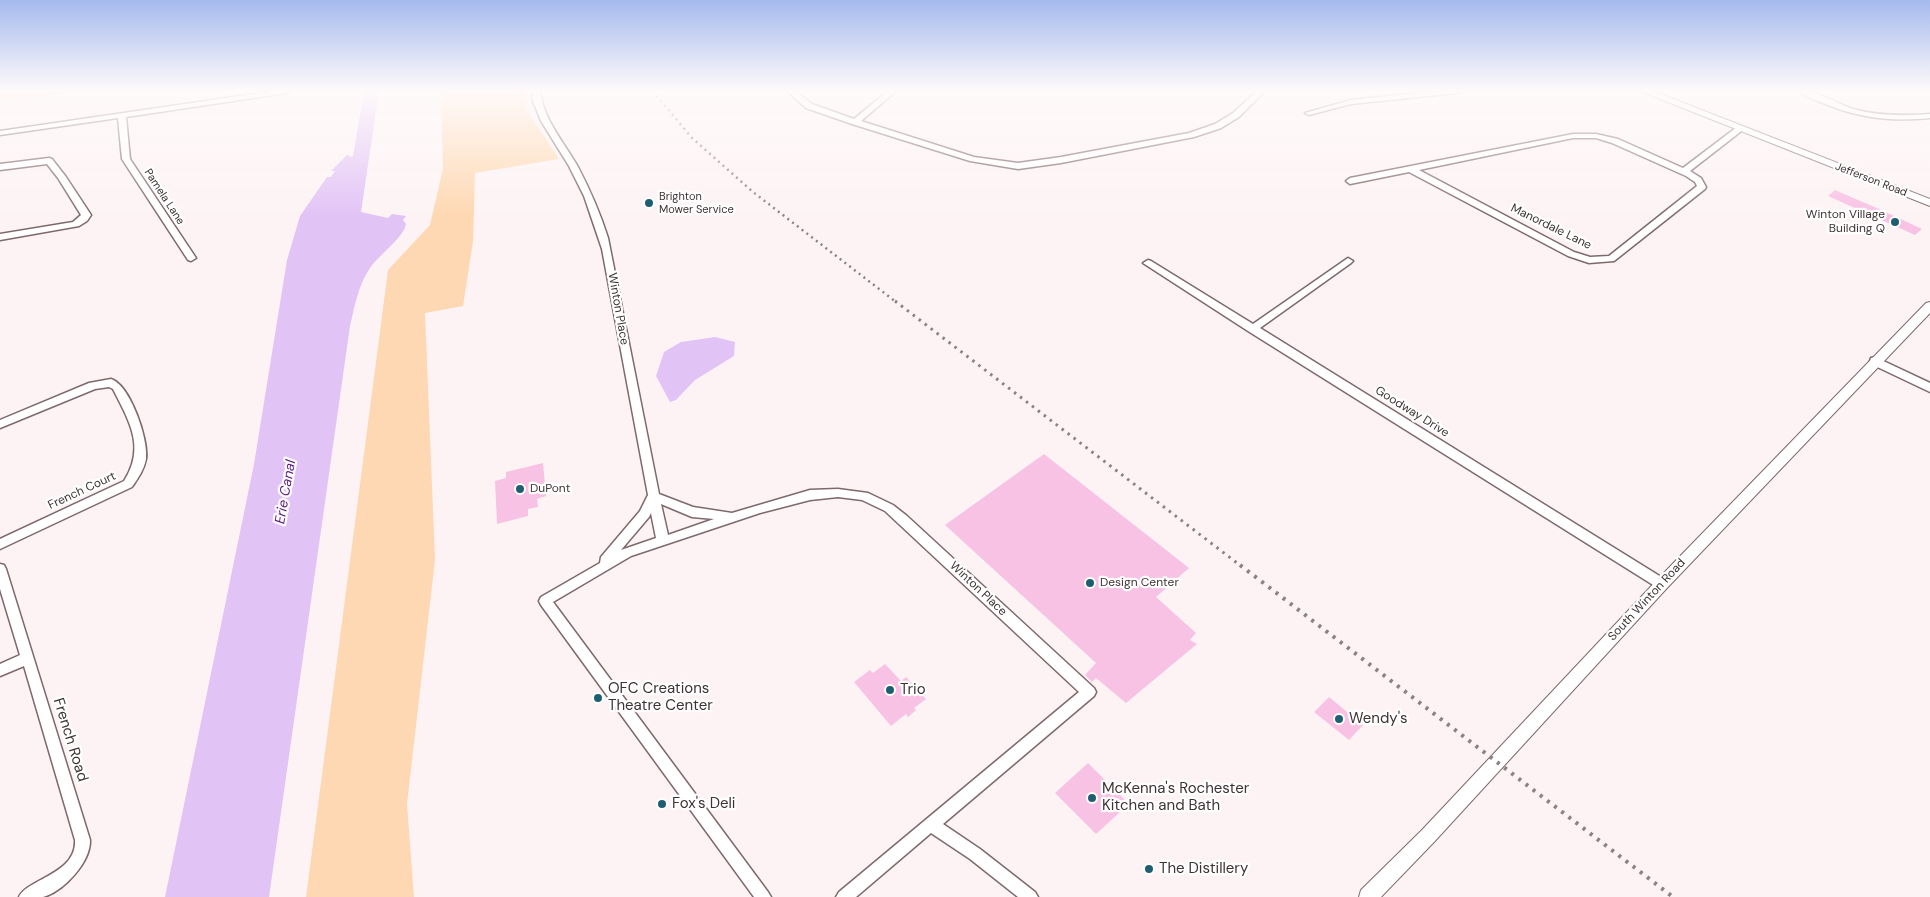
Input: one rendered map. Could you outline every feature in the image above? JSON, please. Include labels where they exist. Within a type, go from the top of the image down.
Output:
[{"type":"main road","name":"Jefferson Road","points":[[1750,133],[1930,203]]},
{"type":"main road","name":"South Winton Road","points":[[1368,897],[1428,836],[1662,584],[1930,306]]},
{"type":"street","name":"Pamela Lane","points":[[124,133],[126,159],[191,258]]},
{"type":"street","name":"Winton Place","points":[[553,133],[573,166],[599,222],[607,249],[662,541]]},
{"type":"street","points":[[889,133],[972,159],[1018,166],[1061,160],[1197,133]]},
{"type":"street","points":[[1350,181],[1584,135],[1615,141],[1684,172],[1735,133]]},
{"type":"street","points":[[0,167],[49,161],[62,177],[86,215],[84,219],[76,224],[0,236]]},
{"type":"street","name":"Manordale Lane","points":[[1411,169],[1571,254],[1597,261],[1611,259],[1701,189],[1702,185],[1698,180],[1684,172]]},
{"type":"street","points":[[1252,329],[1348,261]]},
{"type":"street","name":"Goodway Drive","points":[[1148,263],[1662,584]]},
{"type":"street","points":[[1875,361],[1930,388]]},
{"type":"street","name":"French Court","points":[[0,424],[93,386],[111,384],[117,387],[142,444],[134,477],[128,484],[0,544]]},
{"type":"street","name":"Winton Place","points":[[763,897],[545,601],[627,553],[735,517],[810,495],[838,494],[864,496],[889,508],[1089,692],[844,897]]},
{"type":"street","points":[[597,570],[645,514],[653,496],[692,512],[735,517]]},
{"type":"street","name":"French Road","points":[[0,569],[79,823],[83,846],[72,866],[48,891],[27,897]]},
{"type":"street","points":[[0,670],[28,658]]},
{"type":"street","points":[[932,824],[975,854],[1030,897]]},
{"type":"shaded area","points":[[442,133],[542,133],[559,159],[475,173],[473,241],[463,306],[425,313],[435,560],[407,804],[414,897],[306,897],[388,270],[430,225],[443,168]]},
{"type":"water","name":"Erie Canal","points":[[357,133],[373,133],[361,212],[388,218],[392,214],[406,216],[403,220],[406,224],[401,234],[374,263],[366,275],[357,296],[350,326],[269,897],[165,897],[254,464],[287,260],[300,216],[327,177],[331,177],[335,171],[331,171],[348,154],[350,157],[353,156]]},
{"type":"water","points":[[715,337],[735,342],[734,356],[695,380],[676,400],[670,402],[656,376],[664,352],[681,342]]},
{"type":"building","points":[[1835,190],[1922,229],[1915,235],[1828,196]]},
{"type":"building","name":"Design Center","points":[[1044,454],[1189,568],[1156,597],[1196,633],[1190,640],[1197,644],[1126,703],[1096,678],[1092,682],[1085,675],[1096,663],[945,525]]},
{"type":"building","name":"DuPont","points":[[543,463],[546,496],[537,499],[538,507],[528,509],[528,516],[497,524],[495,481],[506,478],[506,472]]},
{"type":"building","name":"Trio","points":[[885,664],[901,681],[906,677],[926,699],[914,708],[916,710],[908,717],[906,714],[891,726],[854,682],[870,670],[873,673]]},
{"type":"building","name":"Wendy's","points":[[1329,697],[1363,725],[1349,740],[1314,712]]},
{"type":"building","name":"McKenna's Rochester Kitchen and Bath","points":[[1088,763],[1129,804],[1096,834],[1055,793]]},
{"type":"railway","points":[[688,133],[753,192],[896,302]]},
{"type":"railway","points":[[895,301],[1241,566]]},
{"type":"railway","points":[[1240,565],[1673,897]]},
{"type":"place","name":"Brighton Mower Service","points":[[649,203]]},
{"type":"place","name":"Winton Village Building Q","points":[[1895,222]]},
{"type":"place","name":"DuPont","points":[[520,489]]},
{"type":"place","name":"Design Center","points":[[1090,583]]},
{"type":"place","name":"Trio","points":[[890,690]]},
{"type":"place","name":"OFC Creations Theatre Center","points":[[598,698]]},
{"type":"place","name":"Wendy's","points":[[1339,719]]},
{"type":"place","name":"McKenna's Rochester Kitchen and Bath","points":[[1092,798]]},
{"type":"place","name":"Fox's Deli","points":[[662,804]]},
{"type":"place","name":"The Distillery","points":[[1149,869]]}]
